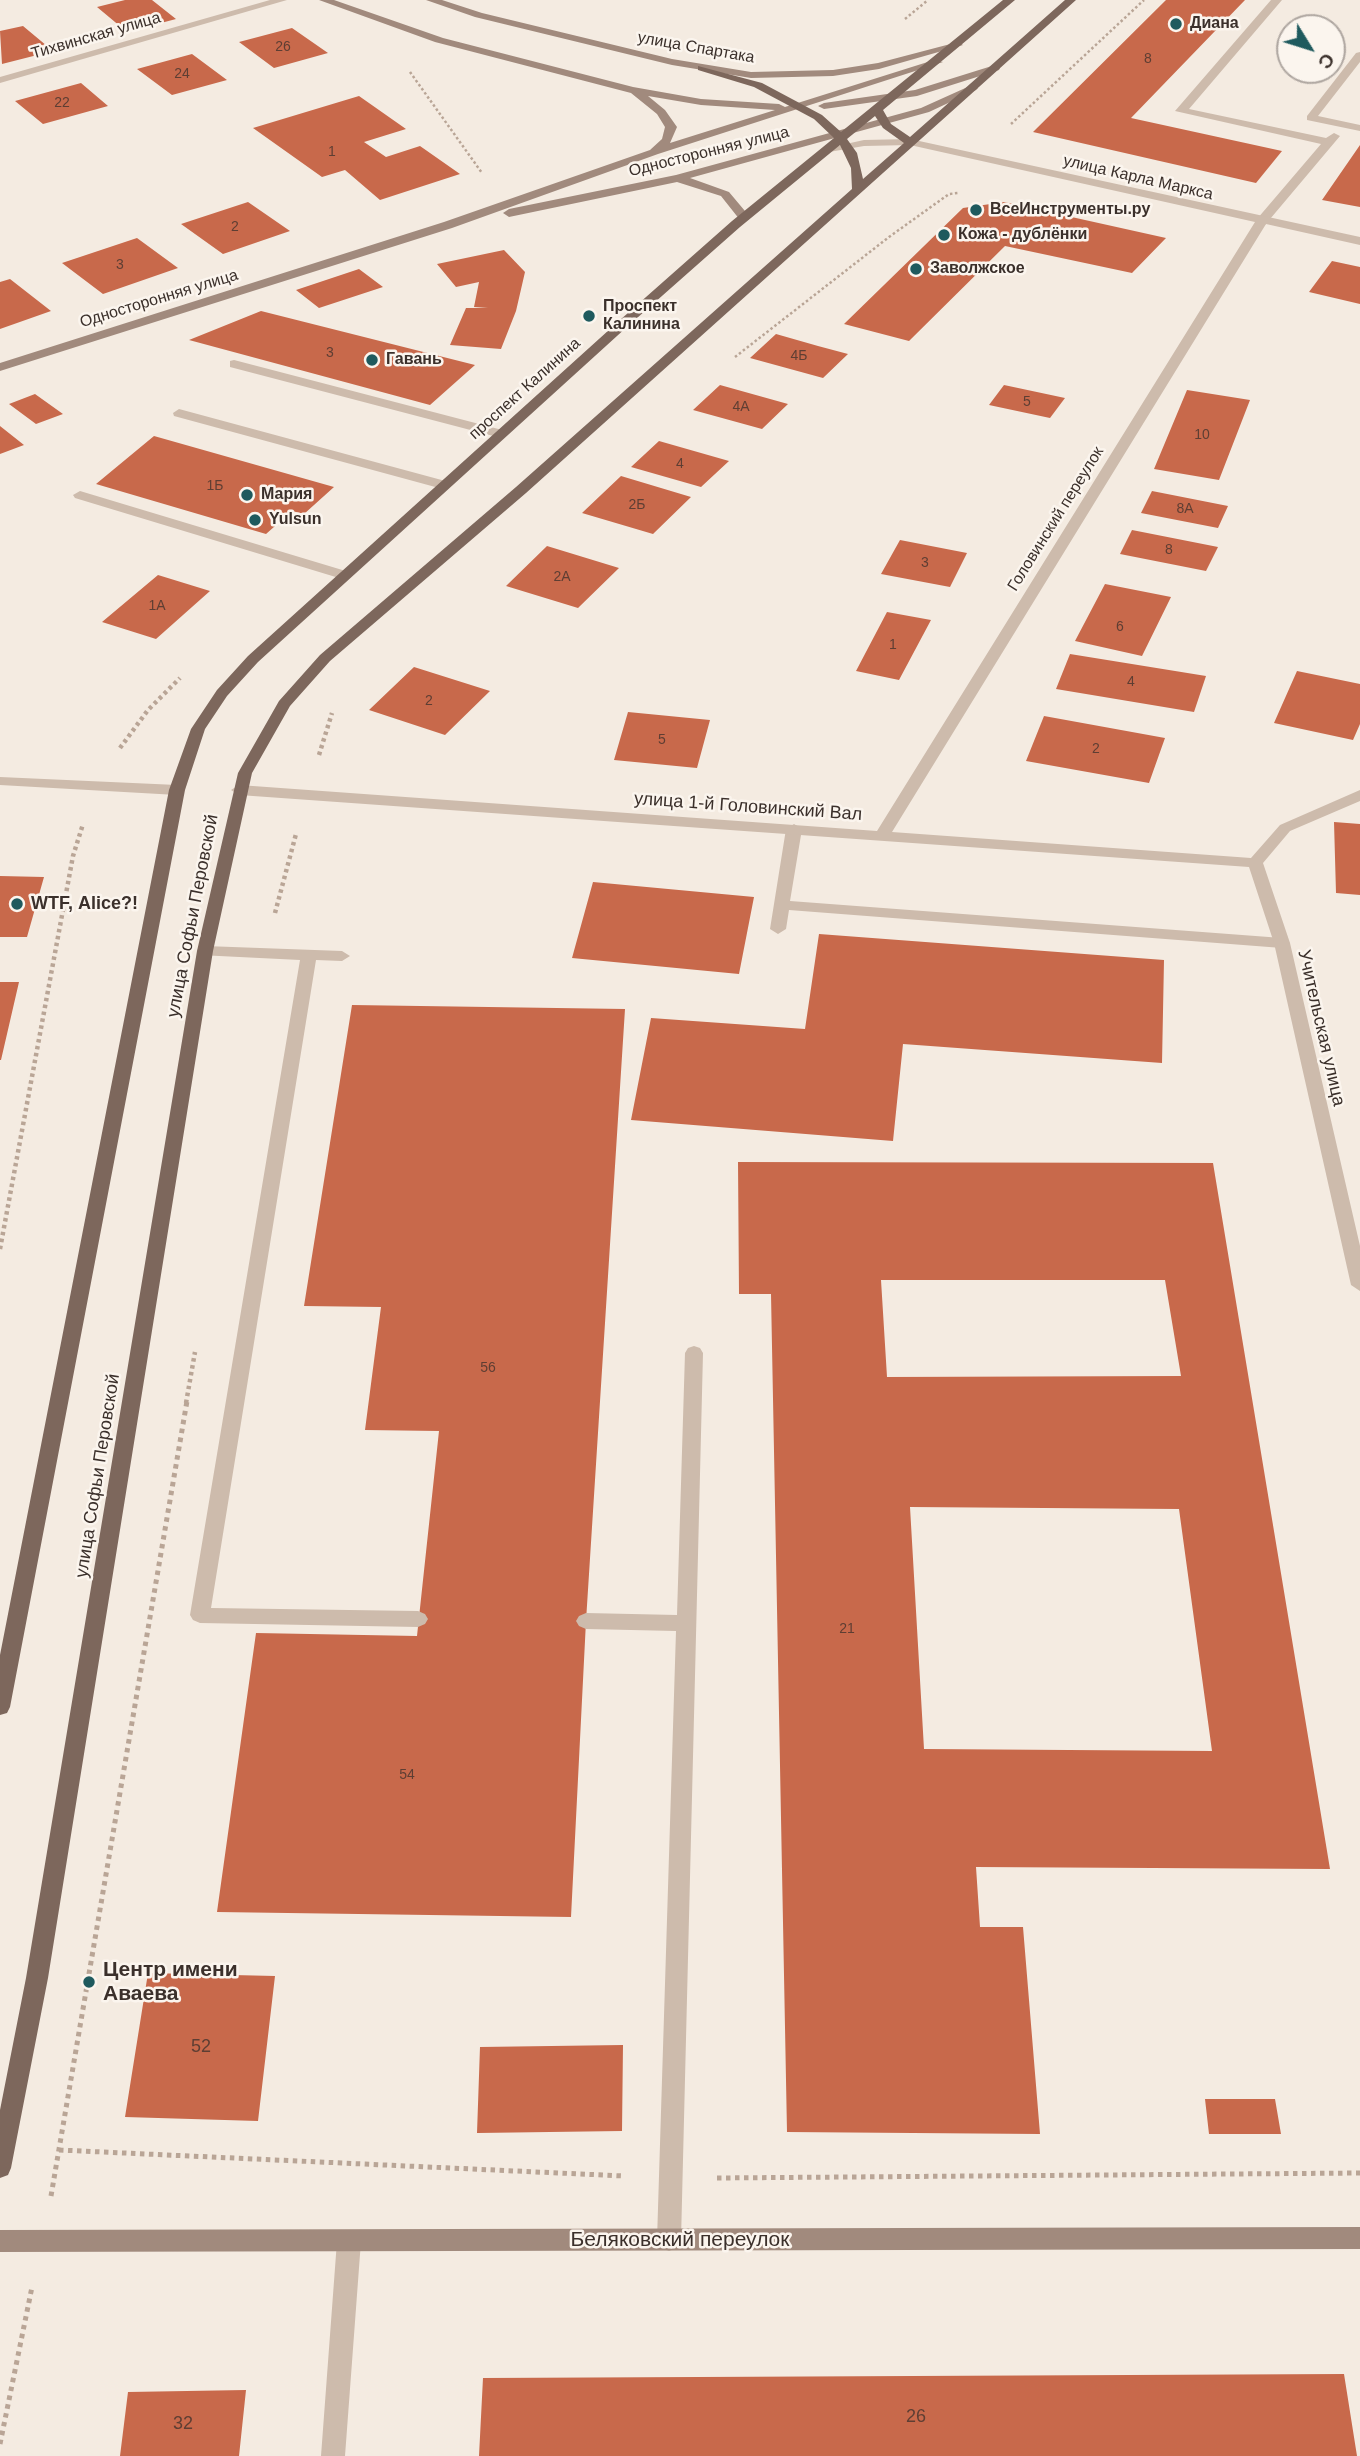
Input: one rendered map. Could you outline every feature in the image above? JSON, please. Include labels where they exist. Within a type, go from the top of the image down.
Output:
[{"type":"main road","name":"проспект Калинина","points":[[177,790],[198,729],[222,692],[344,575],[744,217],[938,62],[1010,0]]},
{"type":"main road","points":[[239,790],[273,721],[325,658],[1071,0]]},
{"type":"main road","points":[[702,68],[758,85],[799,106],[842,140],[857,167],[858,190]]},
{"type":"main road","points":[[877,110],[884,122],[910,142]]},
{"type":"main road","points":[[0,1707],[177,790]]},
{"type":"main road","name":"улица Софьи Перовской","points":[[0,2168],[37,1978],[205,951],[239,790]]},
{"type":"street","name":"Тихвинская улица","points":[[0,80],[282,0]]},
{"type":"street","points":[[324,0],[439,40],[633,90],[712,103],[799,106],[892,98],[946,86],[995,68]]},
{"type":"street","name":"улица Спартака","points":[[431,0],[479,15],[702,68],[761,76],[833,73],[879,66],[958,45]]},
{"type":"street","points":[[1276,0],[1181,111],[1329,142]]},
{"type":"street","points":[[1360,55],[1311,118],[1360,128]]},
{"type":"street","name":"Односторонняя улица","points":[[0,367],[448,225],[654,152],[938,62]]},
{"type":"street","points":[[851,131],[932,107],[972,88]]},
{"type":"street","points":[[633,90],[661,112],[671,127],[667,140],[654,152]]},
{"type":"street","name":"Головинский переулок","points":[[882,836],[1261,222],[1343,124]]},
{"type":"street","name":"Односторонняя улица","points":[[448,225],[678,178],[842,140]]},
{"type":"street","name":"улица Карла Маркса","points":[[842,140],[910,142],[1261,222],[1360,241]]},
{"type":"street","points":[[678,178],[725,194],[744,217]]},
{"type":"street","points":[[234,364],[501,434]]},
{"type":"street","points":[[179,414],[444,485]]},
{"type":"street","points":[[80,495],[344,575]]},
{"type":"street","points":[[0,781],[177,790]]},
{"type":"street","name":"улица 1-й Головинский Вал","points":[[239,790],[1255,863]]},
{"type":"street","points":[[1255,863],[1285,828],[1360,795]]},
{"type":"street","points":[[778,929],[794,830]]},
{"type":"street","name":"Учительская улица","points":[[1255,863],[1282,943],[1360,1285]]},
{"type":"street","points":[[782,905],[1282,943]]},
{"type":"street","points":[[205,951],[342,956]]},
{"type":"street","points":[[309,956],[200,1615],[418,1619]]},
{"type":"street","points":[[669,2240],[694,1353]]},
{"type":"street","points":[[586,1621],[686,1623]]},
{"type":"street","name":"Беляковский переулок","points":[[0,2241],[1360,2238]]},
{"type":"street","points":[[332,2456],[349,2241]]},
{"type":"path","points":[[1008,127],[1144,0]]},
{"type":"path","points":[[409,71],[486,178]]},
{"type":"path","points":[[728,362],[948,194],[968,191]]},
{"type":"path","points":[[264,954],[333,708]]},
{"type":"path","points":[[0,2444],[43,2240],[198,1339]]},
{"type":"building","points":[[125,0],[152,0],[176,19],[127,32],[97,7]]},
{"type":"building","points":[[1166,0],[1245,0],[1131,118],[1282,151],[1256,183],[1033,132]]},
{"type":"building","points":[[23,26],[53,51],[2,64],[0,31]]},
{"type":"building","points":[[292,28],[328,53],[274,68],[239,42]]},
{"type":"building","points":[[192,54],[227,80],[172,95],[137,69]]},
{"type":"building","points":[[81,83],[108,106],[43,124],[15,101]]},
{"type":"building","points":[[359,96],[406,129],[364,142],[386,157],[420,146],[460,174],[380,200],[345,170],[322,177],[253,128]]},
{"type":"building","points":[[1360,145],[1360,207],[1322,200]]},
{"type":"building","points":[[248,202],[290,231],[223,254],[181,224]]},
{"type":"building","points":[[1004,202],[1166,238],[1132,273],[1005,246],[909,341],[844,324],[963,208]]},
{"type":"building","points":[[137,238],[178,268],[103,294],[62,263]]},
{"type":"building","points":[[504,250],[525,272],[516,311],[501,349],[450,345],[466,308],[488,308],[474,307],[479,282],[456,287],[437,264]]},
{"type":"building","points":[[1332,261],[1360,267],[1360,304],[1309,292]]},
{"type":"building","points":[[359,269],[383,287],[319,308],[296,290]]},
{"type":"building","points":[[10,279],[51,311],[0,329],[0,282]]},
{"type":"building","points":[[261,311],[475,365],[430,405],[189,340]]},
{"type":"building","points":[[776,334],[848,354],[823,378],[750,358]]},
{"type":"building","points":[[720,385],[788,404],[762,429],[693,410]]},
{"type":"building","points":[[1004,385],[1065,398],[1050,418],[989,405]]},
{"type":"building","points":[[1187,390],[1250,400],[1219,480],[1154,469]]},
{"type":"building","points":[[35,394],[63,414],[36,424],[9,404]]},
{"type":"building","points":[[0,426],[24,445],[0,454]]},
{"type":"building","points":[[154,436],[334,487],[304,514],[292,511],[266,534],[96,484]]},
{"type":"building","points":[[659,441],[729,461],[701,487],[631,467]]},
{"type":"building","points":[[621,476],[691,497],[653,534],[582,513]]},
{"type":"building","points":[[1152,491],[1228,506],[1218,528],[1141,513]]},
{"type":"building","points":[[1132,530],[1218,547],[1206,571],[1120,554]]},
{"type":"building","points":[[900,540],[967,553],[950,587],[881,574]]},
{"type":"building","points":[[547,546],[619,568],[578,608],[506,586]]},
{"type":"building","points":[[158,575],[210,591],[156,639],[102,622]]},
{"type":"building","points":[[1105,584],[1171,597],[1142,656],[1075,641]]},
{"type":"building","points":[[887,612],[931,620],[899,680],[856,671]]},
{"type":"building","points":[[1070,654],[1206,676],[1194,712],[1056,689]]},
{"type":"building","points":[[414,667],[490,691],[445,735],[369,710]]},
{"type":"building","points":[[1297,671],[1360,684],[1360,724],[1353,740],[1274,723]]},
{"type":"building","points":[[628,712],[710,720],[697,768],[614,760]]},
{"type":"building","points":[[1044,716],[1165,738],[1149,783],[1026,761]]},
{"type":"building","points":[[1334,822],[1360,824],[1360,895],[1336,893]]},
{"type":"building","points":[[0,876],[44,877],[27,937],[0,937]]},
{"type":"building","points":[[593,882],[754,897],[739,974],[572,958]]},
{"type":"building","points":[[819,934],[1164,960],[1162,1063],[903,1044],[893,1141],[631,1120],[651,1018],[805,1029]]},
{"type":"building","points":[[0,982],[19,982],[1,1060],[0,1060]]},
{"type":"building","points":[[352,1005],[625,1009],[586,1621],[571,1917],[217,1912],[256,1633],[417,1636],[439,1431],[365,1430],[381,1307],[304,1306]]},
{"type":"building","points":[[738,1162],[1213,1163],[1330,1869],[976,1867],[980,1927],[1023,1927],[1040,2134],[787,2132],[771,1294],[739,1294]],"holes":[[[881,1280],[1165,1280],[1181,1376],[887,1377]],[[910,1507],[1179,1509],[1212,1751],[924,1749]]]},
{"type":"building","points":[[148,1973],[275,1976],[258,2121],[125,2117]]},
{"type":"building","points":[[623,2045],[622,2131],[477,2133],[480,2047]]},
{"type":"building","points":[[1205,2099],[1275,2099],[1281,2134],[1209,2134]]},
{"type":"building","points":[[1344,2374],[1357,2456],[479,2456],[483,2378]]},
{"type":"building","points":[[246,2390],[239,2456],[120,2456],[128,2392]]},
{"type":"place","name":"Диана","points":[[1176,24]]},
{"type":"place","name":"ВсеИнструменты.ру","points":[[976,210]]},
{"type":"place","name":"Кожа - дублёнки","points":[[944,235]]},
{"type":"place","name":"Заволжское","points":[[916,269]]},
{"type":"place","name":"Проспект Калинина","points":[[589,316]]},
{"type":"place","name":"Гавань","points":[[372,360]]},
{"type":"place","name":"Мария","points":[[247,495]]},
{"type":"place","name":"Yulsun","points":[[255,520]]},
{"type":"place","name":"WTF, Alice?!","points":[[17,904]]},
{"type":"place","name":"Центр имени Аваева","points":[[89,1982]]}]
